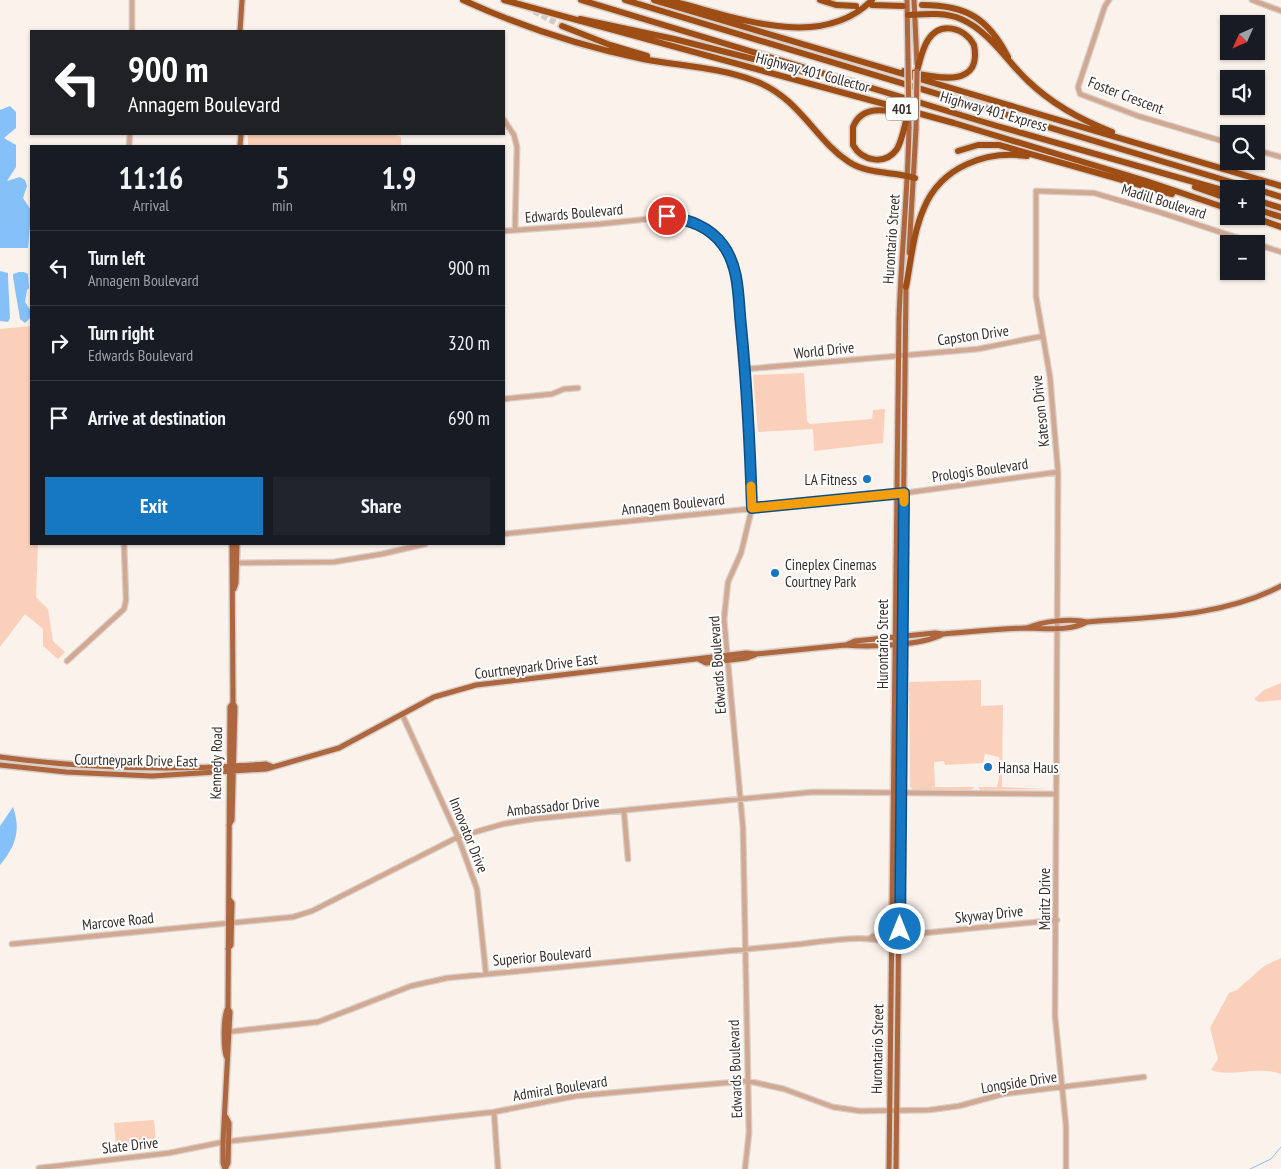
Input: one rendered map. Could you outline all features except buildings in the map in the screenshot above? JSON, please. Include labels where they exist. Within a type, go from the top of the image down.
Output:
[{"type":"highway","points":[[463,0],[511,22],[576,44],[645,60],[739,76],[763,84],[798,110],[849,162],[874,171],[912,177]]},
{"type":"highway","name":"Highway 401 Collector","points":[[504,0],[954,123],[1146,180],[1220,206]]},
{"type":"highway","name":"Highway 401 Express","points":[[581,0],[1220,190]]},
{"type":"highway","name":"Highway 401 Express","points":[[624,0],[1225,180]]},
{"type":"highway","name":"Highway 401 Collector","points":[[654,0],[1281,186]]},
{"type":"highway","points":[[667,0],[766,24],[807,28],[822,27],[843,20],[872,3],[905,3]]},
{"type":"highway","points":[[820,0],[836,5],[856,6]]},
{"type":"highway","points":[[922,5],[955,7],[972,14],[996,37],[1012,65]]},
{"type":"highway","points":[[912,14],[949,15],[968,23],[979,30],[1038,90],[1075,115],[1153,148]]},
{"type":"highway","points":[[571,19],[588,20],[674,39],[884,91]]},
{"type":"highway","points":[[562,26],[610,46],[677,64]]},
{"type":"highway","points":[[888,70],[896,69],[934,77],[954,78],[967,72],[974,62],[974,45],[962,31],[943,29],[929,38],[918,62],[917,71]]},
{"type":"highway","points":[[909,109],[907,126],[897,148],[887,157],[880,160],[865,158],[853,145],[851,135],[854,122],[864,113],[873,110],[889,111],[954,123]]},
{"type":"highway","points":[[958,151],[978,145],[1000,145],[1054,162],[1211,203]]},
{"type":"highway","points":[[906,287],[915,234],[924,206],[936,188],[948,176],[972,162],[995,155],[1016,155],[1054,162]]},
{"type":"highway","points":[[1181,179],[1220,196]]},
{"type":"highway","name":"Highway 401 Express","points":[[1265,192],[1281,197]]},
{"type":"highway","points":[[1265,203],[1281,208]]},
{"type":"highway","points":[[1265,212],[1281,217]]},
{"type":"highway","points":[[1265,221],[1281,227]]},
{"type":"main road","points":[[240,30],[242,0]]},
{"type":"main road","points":[[909,109],[908,60],[914,0]]},
{"type":"main road","points":[[905,3],[912,14],[918,62]]},
{"type":"main road","points":[[242,21],[244,30]]},
{"type":"main road","name":"Hurontario Street","points":[[896,1169],[904,639],[906,287],[916,129],[917,71]]},
{"type":"main road","name":"Hurontario Street","points":[[889,1169],[896,494],[901,253],[912,177],[907,126]]},
{"type":"main road","name":"Kennedy Road","points":[[226,1142],[227,1032],[230,1012],[228,1008],[229,923],[227,904],[229,899],[230,824],[232,820],[231,769],[235,707],[233,703],[234,563],[232,545]]},
{"type":"main road","name":"Kennedy Road","points":[[234,563],[237,545]]},
{"type":"main road","points":[[1027,628],[1035,624],[1169,616],[1212,609],[1264,594],[1281,586]]},
{"type":"main road","points":[[1027,628],[1057,629],[1080,626],[1087,622]]},
{"type":"main road","name":"Courtneypark Drive East","points":[[0,757],[67,766],[153,769],[266,768],[304,760],[339,748],[434,697],[489,682],[729,658],[746,653],[756,654],[846,645],[855,641],[904,639],[934,632],[943,634],[1027,628]]},
{"type":"main road","name":"Courtneypark Drive East","points":[[0,765],[66,772],[152,776],[231,769]]},
{"type":"street","points":[[132,0],[132,30]]},
{"type":"street","name":"Foster Crescent","points":[[1109,0],[1105,6],[1078,86],[1080,94],[1138,116],[1220,140]]},
{"type":"street","points":[[1252,0],[1281,11]]},
{"type":"street","points":[[505,122],[514,135],[517,147],[515,230]]},
{"type":"street","points":[[1265,153],[1281,157]]},
{"type":"street","name":"Madill Boulevard","points":[[1036,191],[1088,192],[1102,195],[1281,252]]},
{"type":"street","name":"Kateson Drive","points":[[1036,191],[1035,287],[1050,377],[1058,472],[1057,629]]},
{"type":"street","name":"Edwards Boulevard","points":[[505,231],[600,224],[667,216],[699,224],[716,236],[723,245],[736,274],[746,369],[752,508],[741,553],[728,582],[724,619],[741,799],[749,1133],[745,1169]]},
{"type":"street","name":"Capston Drive","points":[[906,356],[978,349],[1043,336]]},
{"type":"street","name":"World Drive","points":[[746,369],[906,356]]},
{"type":"street","points":[[505,399],[552,394],[564,389],[578,388]]},
{"type":"street","name":"Prologis Boulevard","points":[[904,493],[1058,472]]},
{"type":"street","name":"Annagem Boulevard","points":[[505,534],[904,493]]},
{"type":"street","points":[[67,661],[124,609],[126,600],[124,545]]},
{"type":"street","points":[[234,563],[339,561],[421,545]]},
{"type":"street","name":"Maritz Drive","points":[[1057,629],[1057,920],[1055,1016],[1066,1126],[1066,1169]]},
{"type":"street","name":"Innovator Drive","points":[[402,714],[458,837],[477,889],[486,974]]},
{"type":"street","name":"Ambassador Drive","points":[[229,923],[294,917],[312,911],[458,837],[502,824],[813,792],[1056,794]]},
{"type":"street","points":[[624,812],[628,858]]},
{"type":"street","name":"Skyway Drive","points":[[891,937],[919,936],[924,933],[1057,920]]},
{"type":"street","name":"Marcove Road","points":[[12,944],[229,923]]},
{"type":"street","name":"Superior Boulevard","points":[[227,1032],[318,1022],[418,984],[447,978],[869,939],[873,936],[891,937]]},
{"type":"street","name":"Longside Drive","points":[[897,1110],[940,1109],[1003,1094],[1144,1077]]},
{"type":"street","name":"Admiral Boulevard","points":[[226,1142],[494,1112],[576,1096],[748,1081],[784,1089],[833,1107],[860,1111],[897,1110]]},
{"type":"street","points":[[494,1112],[498,1169]]},
{"type":"street","name":"Slate Drive","points":[[39,1168],[169,1153],[226,1142]]},
{"type":"shaded area","points":[[248,135],[396,135],[401,137],[401,145],[248,145]]},
{"type":"shaded area","points":[[30,326],[30,545],[38,545],[36,597],[48,609],[53,641],[65,652],[58,659],[43,646],[43,629],[25,614],[0,647],[0,329]]},
{"type":"shaded area","points":[[804,373],[807,421],[810,424],[872,419],[873,410],[885,409],[883,443],[814,451],[813,429],[758,432],[753,375]]},
{"type":"shaded area","points":[[981,680],[981,706],[1003,705],[1002,787],[1050,789],[980,790],[978,787],[997,787],[1001,769],[999,757],[985,754],[983,763],[945,765],[944,761],[934,762],[935,787],[974,787],[972,790],[913,790],[910,787],[909,682]]},
{"type":"shaded area","points":[[1281,683],[1281,700],[1259,702],[1254,699],[1264,690]]},
{"type":"shaded area","points":[[1281,958],[1281,1074],[1263,1071],[1227,1073],[1211,1070],[1218,1059],[1210,1028],[1229,993],[1237,990],[1264,966]]},
{"type":"shaded area","points":[[154,1120],[156,1143],[116,1146],[114,1123]]},
{"type":"water","points":[[10,106],[16,112],[16,128],[4,138],[16,145],[16,167],[7,181],[20,177],[25,180],[27,186],[23,198],[30,208],[28,248],[0,248],[0,110]]},
{"type":"water","points":[[0,271],[8,273],[10,318],[8,322],[0,321]]},
{"type":"water","points":[[24,272],[28,274],[29,288],[25,302],[30,310],[30,318],[25,323],[20,319],[13,274]]},
{"type":"water","points":[[13,807],[17,823],[16,838],[0,865],[0,826]]},
{"type":"waterway","points":[[1250,1169],[1271,1159],[1281,1147]]},
{"type":"tunnel","points":[[526,7],[562,26]]},
{"type":"slow traffic","points":[[751,486],[752,508],[904,493],[904,502]]},
{"type":"place","name":"LA Fitness","points":[[867,479]]},
{"type":"place","name":"Cineplex Cinemas Courtney Park","points":[[775,573]]},
{"type":"place","name":"Hansa Haus","points":[[988,767]]},
{"type":"route","points":[[667,216],[699,224],[716,236],[729,254],[736,274],[750,428],[752,508],[904,493],[900,929]]}]
